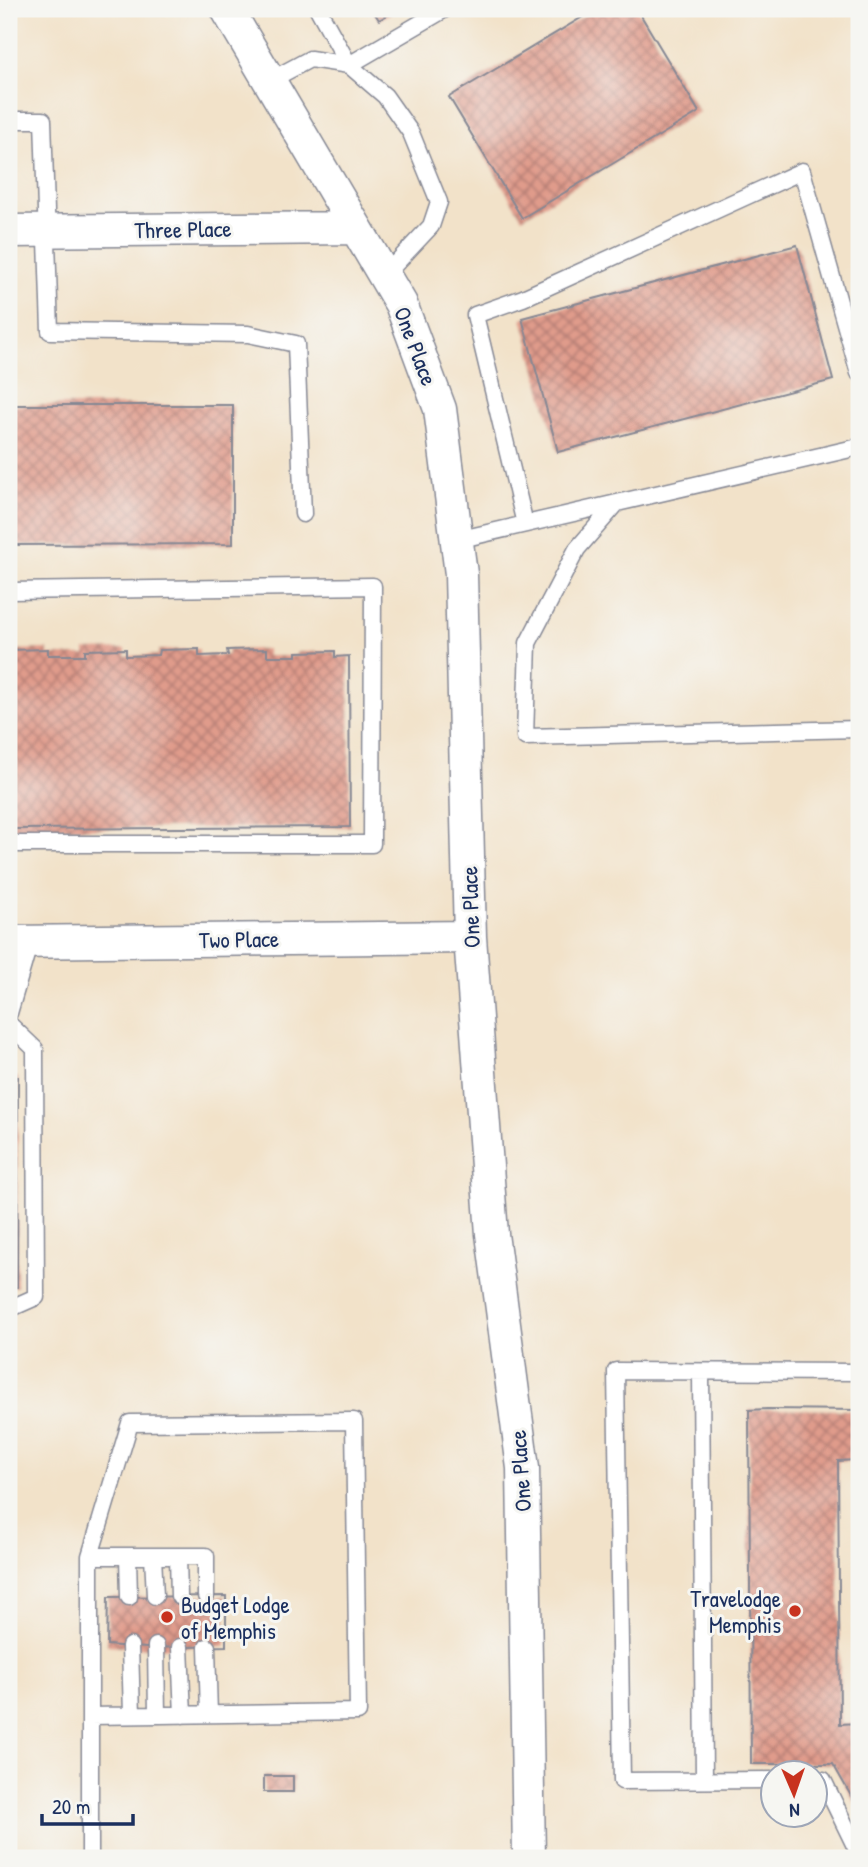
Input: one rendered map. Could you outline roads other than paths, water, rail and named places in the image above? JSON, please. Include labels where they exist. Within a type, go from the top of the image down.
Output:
[{"type":"street","name":"One Place","points":[[227,9],[401,304],[440,410],[461,574],[470,937],[492,1234],[523,1468],[528,1858]]},
{"type":"street","name":"Three Place","points":[[9,231],[356,228]]},
{"type":"street","name":"Two Place","points":[[19,942],[470,937]]},
{"type":"lane","points":[[318,9],[349,65],[385,96],[411,132],[439,202],[431,226],[384,276]]},
{"type":"lane","points":[[270,81],[310,59],[349,65],[445,9]]},
{"type":"lane","points":[[9,120],[43,120],[50,331],[248,334],[296,344],[303,514]]},
{"type":"lane","points":[[525,524],[475,315],[523,298],[802,171],[859,373]]},
{"type":"lane","points":[[457,540],[859,447]]},
{"type":"lane","points":[[617,503],[577,549],[528,643],[525,737],[859,729]]},
{"type":"lane","points":[[9,591],[373,586],[372,844],[9,844]]},
{"type":"lane","points":[[9,1013],[19,942]]},
{"type":"lane","points":[[9,1024],[35,1049],[36,1297],[9,1309]]},
{"type":"lane","points":[[760,1780],[622,1781],[617,1371],[859,1372]]},
{"type":"lane","points":[[701,1371],[704,1780]]},
{"type":"lane","points":[[90,1716],[358,1712],[354,1421],[130,1423],[90,1556],[90,1716],[90,1858]]},
{"type":"lane","points":[[90,1556],[205,1556],[206,1596]]},
{"type":"lane","points":[[128,1556],[129,1597]]},
{"type":"lane","points":[[153,1556],[155,1596]]},
{"type":"lane","points":[[178,1556],[179,1597]]},
{"type":"lane","points":[[130,1646],[132,1716]]},
{"type":"lane","points":[[156,1646],[157,1715]]},
{"type":"lane","points":[[180,1647],[183,1715]]},
{"type":"lane","points":[[207,1647],[209,1714]]},
{"type":"lane","points":[[830,1794],[857,1850]]},
{"type":"place","name":"Travelodge Memphis","points":[[795,1611]]},
{"type":"place","name":"Budget Lodge of Memphis","points":[[167,1617]]}]
